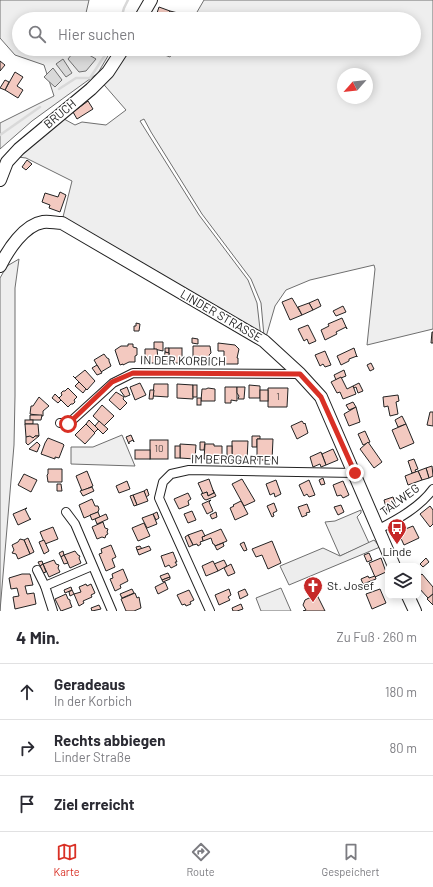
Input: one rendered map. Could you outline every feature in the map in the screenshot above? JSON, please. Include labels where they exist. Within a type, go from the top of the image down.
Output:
[{"type":"street","points":[[144,12],[151,0]]},
{"type":"street","name":"BRUCH","points":[[0,180],[7,162],[19,148],[91,89],[108,72],[118,56]]},
{"type":"street","name":"LINDER STRASSE","points":[[0,266],[8,251],[28,228],[43,222],[62,223],[264,341],[300,374],[321,397],[393,563]]},
{"type":"street","name":"IN DER KORBICH","points":[[60,423],[68,424],[112,382],[133,373],[300,374]]},
{"type":"street","name":"IM BERGGARTEN","points":[[210,611],[159,498],[163,482],[171,474],[189,470],[355,473]]},
{"type":"street","name":"TALWEG","points":[[379,529],[413,508],[433,489]]},
{"type":"street","points":[[66,512],[75,524],[112,611]]},
{"type":"street","points":[[45,586],[92,566]]},
{"type":"street","points":[[37,570],[45,586],[53,611]]},
{"type":"street","points":[[409,599],[415,611]]},
{"type":"shaded area","points":[[0,0],[89,0],[86,12],[12,12],[12,52],[0,38]]},
{"type":"shaded area","points":[[204,0],[433,0],[433,329],[367,345],[375,269],[374,265],[310,280],[286,290],[275,306],[266,337],[264,336],[261,303],[251,279],[202,214],[144,119],[140,121],[199,215],[248,280],[257,303],[261,338],[62,221],[72,181],[26,158],[10,156],[55,114],[75,125],[82,122],[106,125],[126,110],[99,79],[116,56],[421,56],[421,12],[197,12]]},
{"type":"shaded area","points":[[18,56],[108,56],[98,73],[32,121],[0,149],[0,123],[54,96],[44,65]]},
{"type":"shaded area","points":[[70,56],[91,56],[96,59],[86,71],[79,72],[68,59]]},
{"type":"shaded area","points":[[63,59],[72,73],[66,77],[56,64]]},
{"type":"shaded area","points":[[53,68],[62,80],[55,87],[44,77]]},
{"type":"shaded area","points":[[19,259],[15,288],[14,445],[0,611],[0,278],[7,266]]},
{"type":"shaded area","points":[[122,435],[135,466],[71,464],[71,447],[93,447]]},
{"type":"shaded area","points":[[361,510],[361,513],[357,517],[369,543],[340,556],[325,522],[335,521]]},
{"type":"shaded area","points":[[374,540],[380,547],[289,585],[280,566],[323,548],[340,556]]},
{"type":"shaded area","points":[[281,588],[291,611],[261,611],[256,598]]},
{"type":"building","points":[[159,7],[170,11],[170,12],[157,12]]},
{"type":"building","points":[[0,61],[5,65],[0,71]]},
{"type":"building","points":[[15,72],[23,77],[17,86],[23,90],[18,98],[5,90]]},
{"type":"building","points":[[5,80],[9,82],[5,90],[0,88]]},
{"type":"building","points":[[88,101],[93,109],[77,119],[73,112]]},
{"type":"building","points":[[27,160],[32,164],[26,170],[22,167]]},
{"type":"building","points":[[60,192],[66,195],[60,212],[49,208],[50,205],[42,202],[45,193],[58,197]]},
{"type":"building","points":[[292,298],[302,315],[290,320],[282,302]]},
{"type":"building","points":[[318,299],[321,306],[313,310],[309,303]]},
{"type":"building","points":[[309,303],[313,310],[302,315],[298,307]]},
{"type":"building","points":[[343,306],[346,312],[336,316],[333,311]]},
{"type":"building","points":[[342,318],[347,329],[346,327],[336,332],[337,334],[325,340],[321,330],[329,326],[328,324]]},
{"type":"building","points":[[136,323],[140,324],[139,331],[134,331],[134,326],[136,326]]},
{"type":"building","points":[[308,325],[316,341],[309,344],[307,339],[304,341],[298,329]]},
{"type":"building","points":[[432,332],[433,343],[431,343]]},
{"type":"building","points":[[192,338],[198,339],[198,344],[192,343]]},
{"type":"building","points":[[154,342],[163,342],[163,351],[154,349]]},
{"type":"building","points":[[218,343],[235,345],[239,349],[237,358],[238,364],[224,364],[224,351],[218,351]]},
{"type":"building","points":[[128,344],[133,344],[133,347],[137,348],[135,362],[120,365],[115,350],[121,346],[128,346]]},
{"type":"building","points":[[193,346],[210,346],[211,353],[209,355],[209,364],[193,363]]},
{"type":"building","points":[[165,348],[169,348],[169,353],[165,352]]},
{"type":"building","points":[[169,348],[182,348],[182,363],[169,363]]},
{"type":"building","points":[[354,348],[357,356],[349,359],[349,361],[341,365],[337,356]]},
{"type":"building","points":[[145,349],[157,349],[158,359],[156,359],[156,363],[145,363]]},
{"type":"building","points":[[325,351],[331,365],[325,367],[323,364],[320,366],[315,355]]},
{"type":"building","points":[[165,352],[169,353],[169,361],[164,361]]},
{"type":"building","points":[[104,354],[109,359],[111,366],[101,372],[94,360]]},
{"type":"building","points":[[371,363],[374,369],[370,371],[367,365]]},
{"type":"building","points":[[97,365],[102,373],[97,375],[92,368]]},
{"type":"building","points":[[85,370],[95,381],[87,390],[75,378]]},
{"type":"building","points":[[344,370],[346,376],[336,380],[334,375]]},
{"type":"building","points":[[341,377],[347,389],[353,386],[356,394],[343,399],[340,392],[337,393],[331,382]]},
{"type":"building","points":[[79,382],[86,389],[83,393],[75,386]]},
{"type":"building","points":[[140,383],[146,395],[135,400],[130,387]]},
{"type":"building","points":[[359,383],[363,391],[358,393],[356,387],[354,388],[353,386]]},
{"type":"building","points":[[154,384],[168,384],[168,397],[153,396]]},
{"type":"building","points":[[177,384],[193,385],[193,399],[177,398]]},
{"type":"building","points":[[193,385],[197,385],[197,397],[193,397]]},
{"type":"building","points":[[249,385],[260,386],[260,398],[249,398]]},
{"type":"building","points":[[127,387],[130,395],[125,397],[120,390]]},
{"type":"building","points":[[225,387],[237,387],[237,401],[231,400],[231,403],[225,403]]},
{"type":"building","points":[[237,387],[245,387],[244,399],[238,399],[239,396],[237,393]]},
{"type":"building","points":[[68,388],[77,397],[74,400],[75,402],[68,407],[59,398],[62,395],[61,393]]},
{"type":"building","points":[[268,388],[288,388],[287,407],[268,407]]},
{"type":"building","points":[[202,389],[215,389],[215,401],[201,401]]},
{"type":"building","points":[[150,390],[154,390],[153,399],[149,399]]},
{"type":"building","points":[[260,390],[268,390],[268,401],[260,401]]},
{"type":"building","points":[[116,392],[124,397],[123,399],[127,403],[120,410],[109,400]]},
{"type":"building","points":[[55,394],[61,400],[58,403],[52,398]]},
{"type":"building","points":[[398,395],[399,401],[396,402],[398,414],[390,416],[388,406],[384,407],[383,397]]},
{"type":"building","points":[[39,397],[49,406],[43,411],[43,416],[30,414],[31,406],[33,406]]},
{"type":"building","points":[[197,398],[201,398],[201,405],[197,405]]},
{"type":"building","points":[[353,402],[356,407],[349,410],[346,405]]},
{"type":"building","points":[[102,405],[114,416],[104,426],[93,416]]},
{"type":"building","points":[[356,407],[360,422],[349,426],[344,414]]},
{"type":"building","points":[[430,412],[433,412],[433,426],[427,425]]},
{"type":"building","points":[[30,415],[42,415],[41,420],[30,420]]},
{"type":"building","points":[[402,416],[406,424],[398,427],[395,420]]},
{"type":"building","points":[[25,420],[33,420],[33,424],[25,424]]},
{"type":"building","points":[[89,420],[98,429],[94,433],[86,424]]},
{"type":"building","points":[[99,421],[108,429],[103,434],[95,426]]},
{"type":"building","points":[[302,421],[304,424],[305,423],[308,433],[297,439],[291,426]]},
{"type":"building","points":[[25,424],[38,424],[39,436],[35,436],[33,438],[26,437]]},
{"type":"building","points":[[86,424],[95,433],[85,444],[75,435]]},
{"type":"building","points":[[406,424],[414,443],[400,449],[392,430]]},
{"type":"building","points":[[365,431],[370,442],[363,445],[358,434]]},
{"type":"building","points":[[131,435],[134,442],[133,440],[129,442],[129,444],[126,437]]},
{"type":"building","points":[[30,436],[33,438],[35,436],[39,436],[28,445],[26,443],[26,437]]},
{"type":"building","points":[[252,436],[260,436],[260,439],[257,439],[257,447],[252,447]]},
{"type":"building","points":[[48,438],[64,445],[59,458],[55,457],[55,459],[41,454]]},
{"type":"building","points":[[257,439],[273,439],[272,460],[257,460]]},
{"type":"building","points":[[150,440],[168,440],[168,459],[150,459]]},
{"type":"building","points":[[232,441],[248,441],[247,460],[232,457]]},
{"type":"building","points":[[37,442],[40,445],[37,452],[29,449]]},
{"type":"building","points":[[200,442],[205,442],[204,450],[200,450]]},
{"type":"building","points":[[368,442],[382,462],[374,468],[360,449]]},
{"type":"building","points":[[180,444],[196,445],[195,459],[180,458]]},
{"type":"building","points":[[205,444],[222,446],[222,459],[204,459]]},
{"type":"building","points":[[175,446],[180,446],[180,458],[175,458]]},
{"type":"building","points":[[227,446],[232,446],[232,457],[227,457]]},
{"type":"building","points":[[333,449],[338,460],[326,465],[322,454]]},
{"type":"building","points":[[135,450],[150,450],[150,459],[135,459]]},
{"type":"building","points":[[321,452],[326,465],[321,467],[320,464],[313,467],[310,457]]},
{"type":"building","points":[[414,459],[418,469],[415,470],[416,472],[412,473],[408,461]]},
{"type":"building","points":[[432,466],[433,476],[429,478],[426,468]]},
{"type":"building","points":[[426,468],[429,478],[422,480],[418,471]]},
{"type":"building","points":[[48,469],[62,469],[62,482],[48,482]]},
{"type":"building","points":[[87,471],[93,486],[82,491],[76,476]]},
{"type":"building","points":[[418,471],[422,480],[408,485],[405,476]]},
{"type":"building","points":[[24,474],[37,480],[31,492],[18,485]]},
{"type":"building","points":[[323,478],[325,484],[321,485],[319,480]]},
{"type":"building","points":[[209,479],[214,493],[208,496],[207,492],[203,494],[198,483]]},
{"type":"building","points":[[242,479],[255,501],[244,506],[232,484]]},
{"type":"building","points":[[276,480],[281,494],[275,497],[274,493],[270,495],[266,484]]},
{"type":"building","points":[[309,480],[315,495],[309,497],[307,494],[304,496],[299,485]]},
{"type":"building","points":[[127,481],[130,489],[119,493],[116,486]]},
{"type":"building","points":[[343,481],[349,495],[343,498],[341,495],[337,496],[333,485]]},
{"type":"building","points":[[57,484],[61,484],[62,491],[57,491]]},
{"type":"building","points":[[92,487],[94,491],[83,496],[80,491]]},
{"type":"building","points":[[147,489],[149,495],[146,497],[144,491]]},
{"type":"building","points":[[213,490],[216,496],[206,500],[204,499],[201,494],[207,492],[208,496],[214,493]]},
{"type":"building","points":[[144,491],[148,501],[137,505],[133,495]]},
{"type":"building","points":[[188,493],[191,499],[188,501],[189,505],[179,509],[174,499]]},
{"type":"building","points":[[133,495],[137,505],[134,506],[130,496]]},
{"type":"building","points":[[393,497],[397,508],[387,511],[384,500]]},
{"type":"building","points":[[92,499],[95,506],[98,506],[98,512],[84,518],[79,505]]},
{"type":"building","points":[[211,500],[209,502],[213,511],[207,514],[202,504]]},
{"type":"building","points":[[241,501],[248,514],[235,520],[230,508]]},
{"type":"building","points":[[274,503],[277,511],[273,513],[274,516],[272,517],[267,506]]},
{"type":"building","points":[[307,504],[310,512],[306,513],[307,515],[302,517],[298,507]]},
{"type":"building","points":[[341,505],[344,512],[338,515],[334,507]]},
{"type":"building","points":[[430,506],[433,510],[433,524],[430,527],[420,514]]},
{"type":"building","points":[[27,508],[25,509],[31,519],[18,525],[13,514]]},
{"type":"building","points":[[192,511],[196,520],[188,523],[184,514]]},
{"type":"building","points":[[98,512],[100,517],[92,520],[90,515]]},
{"type":"building","points":[[157,512],[159,518],[156,520],[153,514]]},
{"type":"building","points":[[216,512],[217,517],[212,519],[210,515]]},
{"type":"building","points":[[106,514],[108,519],[97,524],[95,519]]},
{"type":"building","points":[[153,514],[157,524],[147,528],[142,518]]},
{"type":"building","points":[[103,522],[105,528],[108,529],[108,534],[105,538],[102,537],[97,539],[92,527]]},
{"type":"building","points":[[144,523],[150,536],[138,541],[132,528]]},
{"type":"building","points":[[413,526],[419,538],[404,545],[398,532]]},
{"type":"building","points":[[53,527],[58,539],[45,544],[40,532]]},
{"type":"building","points":[[221,529],[227,541],[215,546],[211,538],[203,541],[202,537]]},
{"type":"building","points":[[202,530],[205,536],[202,537],[203,541],[200,542],[201,544],[198,546],[197,544],[193,545],[188,535]]},
{"type":"building","points":[[188,535],[193,545],[189,547],[185,537]]},
{"type":"building","points":[[28,538],[34,552],[30,554],[24,540]]},
{"type":"building","points":[[20,539],[24,540],[30,554],[18,559],[16,554],[12,553],[14,550],[12,545]]},
{"type":"building","points":[[44,540],[49,551],[44,554],[39,542]]},
{"type":"building","points":[[272,541],[281,563],[268,569],[262,555],[256,557],[252,549]]},
{"type":"building","points":[[244,542],[247,550],[244,551],[240,544]]},
{"type":"building","points":[[223,543],[224,546],[217,550],[215,546]]},
{"type":"building","points":[[111,545],[116,557],[112,559],[115,567],[106,571],[99,554],[102,553],[101,549]]},
{"type":"building","points":[[140,546],[142,549],[137,550],[136,547]]},
{"type":"building","points":[[149,546],[151,550],[139,555],[137,550]]},
{"type":"building","points":[[63,551],[64,555],[61,557],[59,553]]},
{"type":"building","points":[[75,551],[80,556],[79,558],[81,563],[70,568],[64,555]]},
{"type":"building","points":[[173,552],[177,565],[171,568],[169,565],[165,567],[161,556]]},
{"type":"building","points":[[369,553],[372,560],[367,562],[364,555]]},
{"type":"building","points":[[64,555],[68,563],[64,564],[61,557]]},
{"type":"building","points":[[381,558],[385,572],[375,577],[369,563]]},
{"type":"building","points":[[426,558],[429,562],[423,567],[421,563]]},
{"type":"building","points":[[54,560],[56,564],[59,565],[58,568],[60,572],[49,577],[43,564]]},
{"type":"building","points":[[224,560],[227,566],[218,571],[214,564]]},
{"type":"building","points":[[42,561],[43,564],[40,566],[38,562]]},
{"type":"building","points":[[213,561],[218,571],[206,576],[202,566]]},
{"type":"building","points":[[43,564],[46,572],[43,573],[40,566]]},
{"type":"building","points":[[231,564],[235,573],[228,576],[224,568]]},
{"type":"building","points":[[123,569],[128,581],[120,585],[121,588],[115,591],[110,579],[113,578],[112,574]]},
{"type":"building","points":[[168,573],[170,577],[162,580],[160,576]]},
{"type":"building","points":[[22,574],[30,574],[33,585],[25,586],[27,594],[34,593],[36,604],[15,609],[13,597],[19,596],[17,588],[11,589],[9,578]]},
{"type":"building","points":[[422,574],[433,587],[433,594],[428,598],[421,590]]},
{"type":"building","points":[[368,576],[369,578],[375,576],[376,579],[363,584],[361,579]]},
{"type":"building","points":[[170,577],[170,579],[163,582],[162,580]]},
{"type":"building","points":[[165,582],[168,589],[158,594],[155,587]]},
{"type":"building","points":[[86,584],[87,586],[91,584],[95,593],[91,595],[92,597],[83,601],[84,603],[79,606],[74,594],[81,592],[79,587]]},
{"type":"building","points":[[71,587],[72,590],[65,593],[64,590]]},
{"type":"building","points":[[132,589],[134,593],[122,598],[120,594]]},
{"type":"building","points":[[229,589],[231,595],[228,597],[230,600],[219,605],[215,595]]},
{"type":"building","points":[[245,589],[248,595],[240,599],[238,592]]},
{"type":"building","points":[[380,589],[386,603],[372,609],[366,594]]},
{"type":"building","points":[[72,590],[74,594],[70,596],[69,592]]},
{"type":"building","points":[[189,590],[194,600],[190,602],[191,604],[186,606],[185,604],[182,605],[177,595]]},
{"type":"building","points":[[135,593],[137,598],[139,597],[141,608],[134,611],[126,611],[121,599]]},
{"type":"building","points":[[66,594],[72,607],[61,611],[55,599]]},
{"type":"building","points":[[433,594],[433,605],[427,599]]},
{"type":"building","name":"St. Josef","points":[[317,595],[325,611],[303,611],[306,610],[303,605],[305,600],[309,598],[313,601],[312,597]]},
{"type":"building","points":[[241,604],[243,609],[233,611],[232,608]]},
{"type":"building","points":[[99,605],[101,609],[92,611],[91,608]]},
{"type":"waterway","points":[[123,12],[128,0]]},
{"type":"waterway","points":[[59,89],[76,78],[90,78],[104,56]]},
{"type":"waterway","points":[[0,135],[40,107]]},
{"type":"place","name":"Linde","points":[[397,545]]},
{"type":"place","name":"St. Josef","points":[[313,603]]},
{"type":"route","points":[[68,424],[112,382],[133,373],[300,374],[321,397],[355,473]]}]
